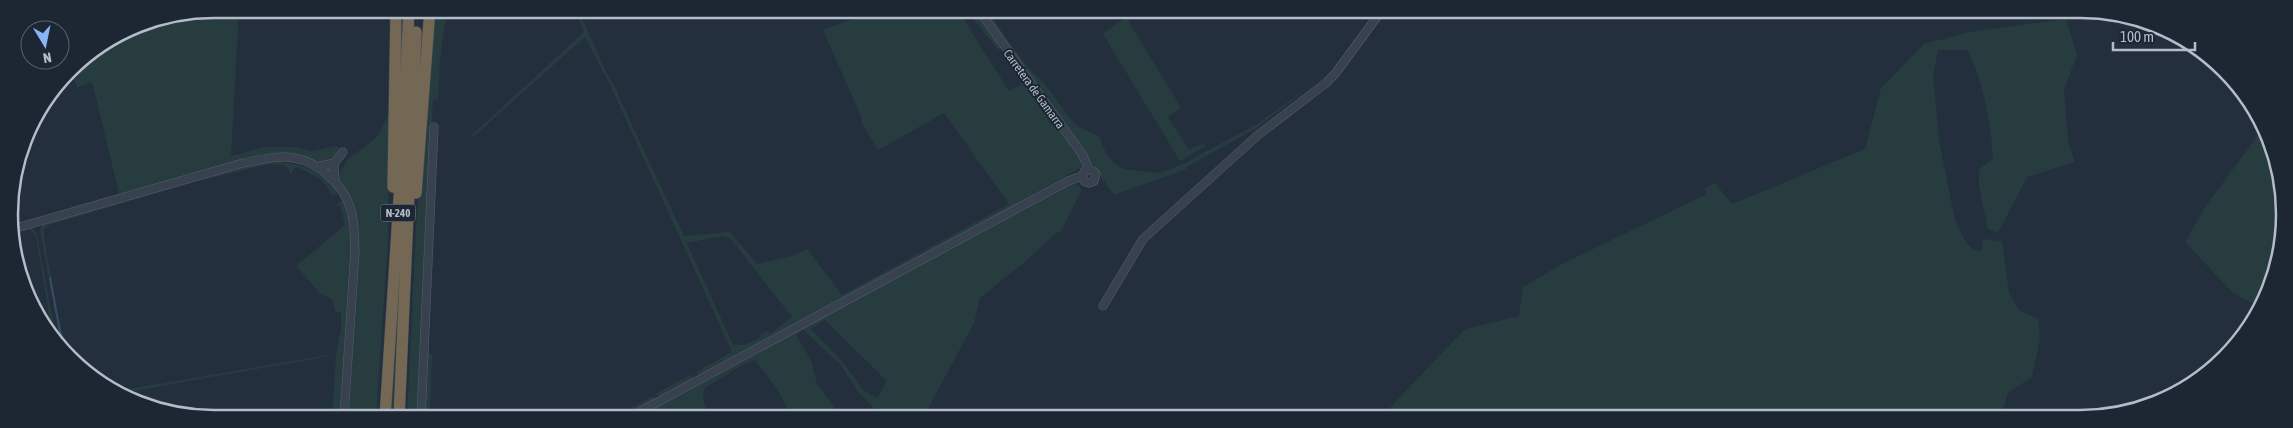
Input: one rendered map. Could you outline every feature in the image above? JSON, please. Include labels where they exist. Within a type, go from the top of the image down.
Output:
[{"type":"highway","points":[[391,18],[395,28]]},
{"type":"highway","points":[[394,279],[391,262],[396,18]]},
{"type":"highway","name":"N-240","points":[[386,410],[408,18]]},
{"type":"highway","name":"N-240","points":[[399,410],[417,18]]},
{"type":"highway","points":[[405,294],[409,281],[431,18]]},
{"type":"street","name":"Carretera de Gamarra","points":[[984,18],[1082,154],[1089,169]]},
{"type":"street","points":[[1103,306],[1143,239],[1174,214],[1258,135],[1326,83],[1379,18]]},
{"type":"street","points":[[421,410],[434,127]]},
{"type":"street","points":[[326,173],[343,152]]},
{"type":"street","points":[[18,228],[243,163],[273,157],[295,158],[316,167],[326,173],[343,191],[350,207],[355,250],[345,410]]},
{"type":"street","points":[[316,167],[334,163]]},
{"type":"street","points":[[334,163],[335,182]]},
{"type":"street","points":[[643,410],[1068,181],[1082,176],[1086,170],[1089,169],[1096,174],[1094,181],[1089,183],[1084,181],[1082,176]]},
{"type":"green space","points":[[239,18],[231,156],[265,147],[294,147],[312,151],[337,146],[341,150],[334,156],[321,162],[285,154],[71,210],[71,207],[119,194],[93,85],[90,82],[77,88],[74,76],[84,66],[116,44],[139,32],[163,24],[188,19]]},
{"type":"green space","points":[[436,18],[446,18],[440,60],[438,99],[433,100],[418,410],[407,410],[416,230],[428,78]]},
{"type":"green space","points":[[578,18],[582,18],[684,236],[730,232],[757,264],[792,256],[807,249],[842,295],[1009,204],[944,113],[878,150],[862,124],[861,116],[823,30],[855,18],[963,18],[1009,91],[1026,82],[1082,161],[1080,168],[1002,212],[699,375],[696,372],[732,352],[611,87],[585,37],[473,137],[472,135],[584,32]],"holes":[[[723,236],[731,239],[792,317],[771,333],[767,331],[761,334],[760,338],[743,345],[733,345],[687,243]]]},
{"type":"green space","points":[[973,18],[980,18],[1001,47],[998,50]]},
{"type":"green space","points":[[986,18],[993,18],[1031,71],[1045,84],[1077,126],[1099,136],[1107,155],[1123,169],[1159,173],[1183,164],[1257,124],[1316,82],[1255,129],[1186,167],[1187,169],[1114,195]]},
{"type":"green space","points":[[1127,18],[1181,107],[1168,117],[1189,150],[1204,143],[1205,146],[1180,161],[1103,34]]},
{"type":"green space","points":[[2066,19],[2077,55],[2064,90],[2068,141],[2075,162],[2027,177],[1998,233],[1988,229],[1979,186],[1979,169],[1993,159],[1988,117],[1978,76],[1967,50],[1938,50],[1933,75],[1939,140],[1955,220],[1965,241],[1974,250],[1981,252],[1983,239],[2002,241],[2009,293],[2019,310],[2038,319],[2040,339],[2032,377],[2008,393],[2004,410],[1388,410],[1465,329],[1519,316],[1523,287],[1564,263],[1707,194],[1705,188],[1715,183],[1732,204],[1865,149],[1881,88],[1924,44],[1969,32]]},
{"type":"green space","points":[[389,115],[388,240],[377,410],[349,410],[358,239],[352,207],[337,177],[348,159],[376,138]]},
{"type":"green space","points":[[2259,134],[2272,176],[2276,214],[2274,240],[2269,265],[2261,289],[2253,304],[2232,292],[2185,242],[2205,207]]},
{"type":"green space","points":[[269,162],[299,165],[316,172],[338,193],[333,196],[321,179],[296,167],[290,175],[288,168],[283,165],[269,164],[191,183],[49,225],[44,230],[44,238],[59,320],[66,344],[60,337],[40,231],[43,223],[239,167]]},
{"type":"green space","points":[[1073,182],[1082,189],[1060,233],[1057,232],[1025,262],[980,298],[974,323],[927,410],[876,410],[858,392],[841,365],[803,330],[796,335],[811,360],[817,384],[837,410],[788,410],[778,390],[755,360],[740,366],[704,389],[703,401],[708,410],[652,410]],"holes":[[[825,320],[887,381],[877,398],[864,391],[843,362],[811,329]]]},
{"type":"green space","points":[[342,200],[348,215],[352,247],[342,410],[333,410],[341,311],[336,313],[332,299],[321,294],[296,266],[345,225],[340,205],[334,206]]},
{"type":"green space","points":[[30,227],[37,235],[55,329],[50,322],[36,236],[29,229],[18,231]]},
{"type":"green space","points":[[397,308],[399,324],[394,410],[389,410]]},
{"type":"green space","points":[[427,350],[432,355],[430,410],[424,410]]},
{"type":"green space","points":[[327,355],[330,356],[130,392],[126,389]]},
{"type":"green space","points":[[692,374],[693,379],[659,396],[655,394]]},
{"type":"green space","points":[[653,396],[655,399],[631,410],[627,410]]},
{"type":"waterway","points":[[50,278],[61,338]]}]
